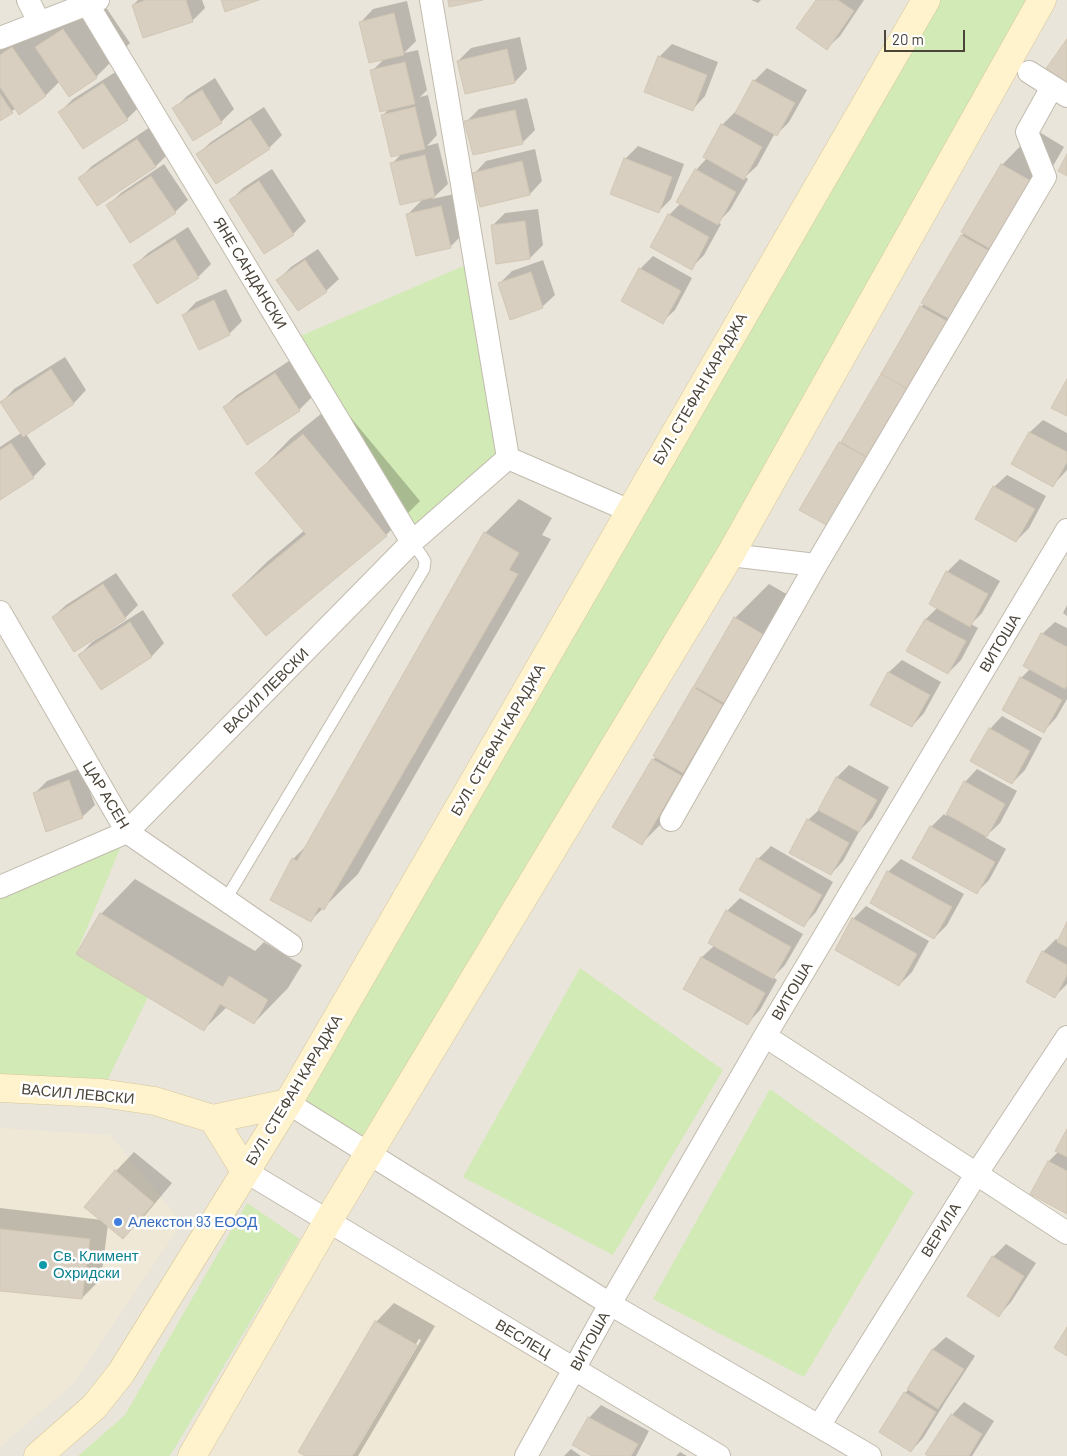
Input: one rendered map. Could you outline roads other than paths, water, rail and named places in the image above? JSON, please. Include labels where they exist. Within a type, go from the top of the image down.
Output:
[{"type":"street","points":[[28,0],[39,22]]},
{"type":"street","points":[[431,0],[508,458],[630,511]]},
{"type":"street","name":"БУЛ. СТЕФАН КАРАДЖА","points":[[38,1456],[94,1407],[121,1373],[288,1103],[926,0]]},
{"type":"street","points":[[192,1456],[328,1221],[730,555],[1042,0]]},
{"type":"street","points":[[0,38],[93,2]]},
{"type":"street","name":"ЯНЕ САНДАНСКИ","points":[[93,2],[412,542]]},
{"type":"street","points":[[671,820],[816,565],[1045,177],[1027,132],[1059,91],[1029,72]]},
{"type":"street","name":"ВАСИЛ ЛЕВСКИ","points":[[0,887],[127,832],[412,542],[508,458]]},
{"type":"street","name":"ВИТОША","points":[[526,1456],[610,1304],[765,1036],[1067,530]]},
{"type":"street","points":[[730,555],[816,565]]},
{"type":"street","name":"ЦАР АСЕН","points":[[0,612],[127,832],[291,944]]},
{"type":"street","points":[[765,1036],[1067,1233]]},
{"type":"street","name":"ВЕРИЛА","points":[[819,1426],[976,1173],[1067,1037]]},
{"type":"street","name":"ВАСИЛ ЛЕВСКИ","points":[[0,1088],[101,1093],[155,1102],[213,1119]]},
{"type":"street","points":[[245,1172],[213,1119],[288,1103],[610,1304],[870,1456]]},
{"type":"street","name":"ВЕСЛЕЦ","points":[[245,1172],[719,1456]]},
{"type":"lane","points":[[226,899],[424,569],[425,561],[412,542]]},
{"type":"place","name":"Алекстон 93 ЕООД","points":[[118,1222]]},
{"type":"place","name":"Св. Климент Охридски","points":[[43,1265]]}]
